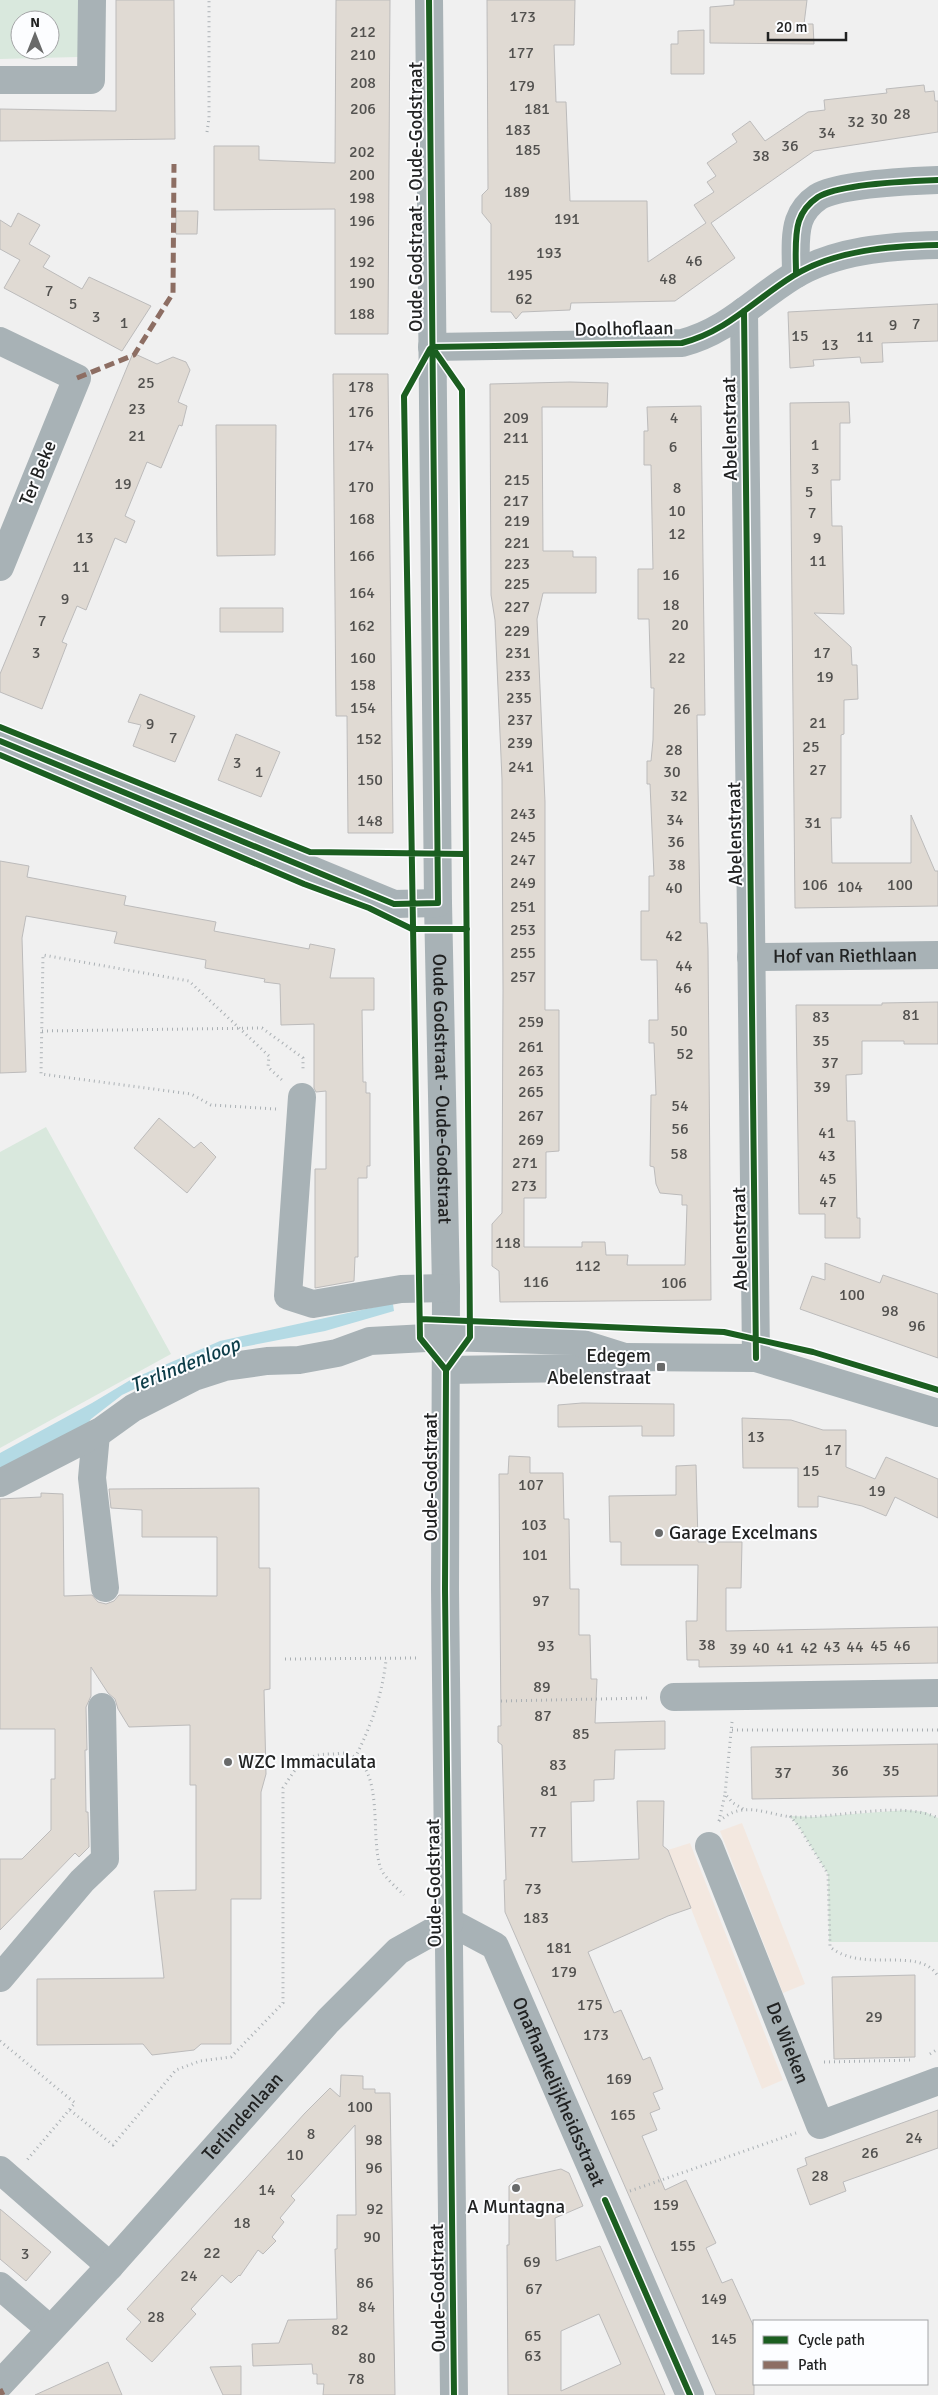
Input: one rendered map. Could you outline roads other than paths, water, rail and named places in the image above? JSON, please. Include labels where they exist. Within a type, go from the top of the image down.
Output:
[{"type":"street","points":[[0,80],[91,80],[92,0]]},
{"type":"street","name":"Oude Godstraat - Oude-Godstraat","points":[[429,0],[438,903],[446,1288],[445,1336]]},
{"type":"street","points":[[796,274],[798,222],[805,208],[818,197],[837,191],[898,181],[938,180]]},
{"type":"street","name":"Doolhoflaan","points":[[432,347],[682,343],[702,338],[719,330],[796,274],[831,259],[877,249],[938,245]]},
{"type":"street","name":"Abelenstraat","points":[[744,311],[756,1358]]},
{"type":"street","name":"Ter Beke","points":[[0,341],[77,378],[0,567]]},
{"type":"street","points":[[0,741],[394,904],[438,903]]},
{"type":"street","name":"Hof van Riethlaan","points":[[751,957],[938,955]]},
{"type":"street","points":[[302,1104],[288,1296],[313,1304],[401,1288],[446,1288]]},
{"type":"street","points":[[0,1484],[96,1434],[132,1408],[194,1377],[225,1367],[267,1360],[299,1360],[328,1355],[370,1341],[445,1336],[574,1341],[625,1357]]},
{"type":"street","name":"Oude-Godstraat","points":[[445,1336],[454,2395]]},
{"type":"street","points":[[446,1370],[584,1368],[625,1357],[756,1358],[938,1413]]},
{"type":"street","points":[[96,1434],[92,1478],[105,1588]]},
{"type":"street","points":[[674,1697],[938,1693]]},
{"type":"street","points":[[0,1978],[82,1881],[105,1859],[102,1707]]},
{"type":"street","name":"De Wieken","points":[[709,1846],[820,2124],[938,2081]]},
{"type":"street","name":"Onafhankelijkheidsstraat","points":[[450,1922],[495,1946],[690,2395]]},
{"type":"street","name":"Terlindenlaan","points":[[0,2384],[110,2266],[328,2021],[398,1951],[450,1922]]},
{"type":"street","points":[[5,2175],[110,2266]]},
{"type":"street","points":[[0,2286],[50,2329]]},
{"type":"street","points":[[0,2390],[3,2395]]},
{"type":"water","points":[[393,1304],[394,1311],[325,1331],[227,1350],[187,1364],[122,1395],[91,1419],[81,1433],[0,1474],[0,1453],[132,1379],[220,1341]]},
{"type":"place","name":"Edegem Abelenstraat","points":[[661,1367]]},
{"type":"place","name":"Garage Excelmans","points":[[659,1533]]},
{"type":"place","name":"WZC Immaculata","points":[[228,1762]]},
{"type":"place","name":"A Muntagna","points":[[516,2188]]},
{"type":"water label","name":"Terlindenloop","points":[[185,1365]]}]
